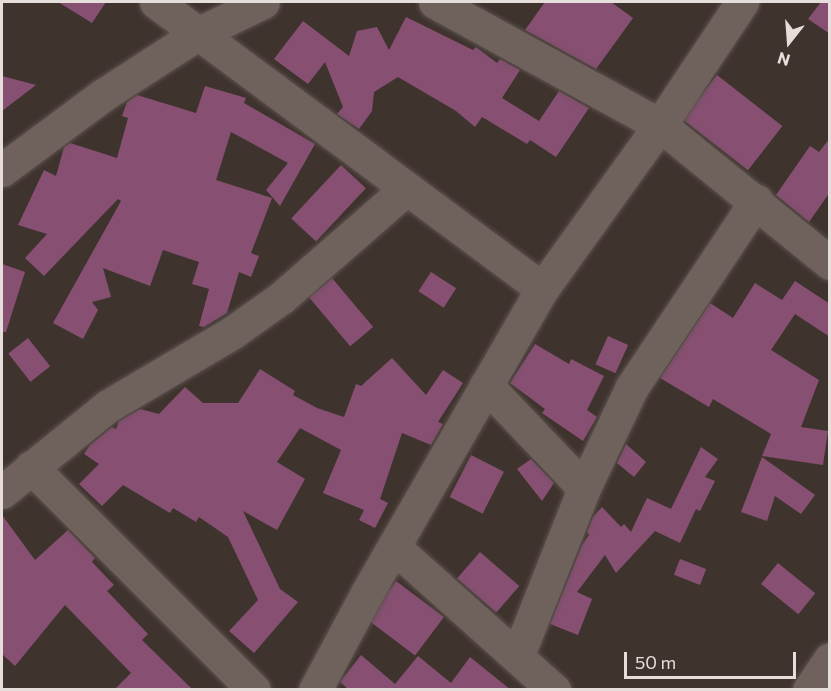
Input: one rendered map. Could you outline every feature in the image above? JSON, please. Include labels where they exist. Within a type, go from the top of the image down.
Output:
[{"type":"street","points":[[156,2],[542,289]]},
{"type":"street","points":[[2,170],[103,95],[199,33],[263,2]]},
{"type":"street","points":[[435,2],[660,125],[830,263]]},
{"type":"street","points":[[315,690],[542,289],[660,125],[742,2]]},
{"type":"street","points":[[2,492],[128,393],[233,332],[281,298],[407,188]]},
{"type":"street","points":[[518,655],[584,488],[632,387],[756,201]]},
{"type":"street","points":[[486,385],[584,488]]},
{"type":"street","points":[[31,467],[254,690]]},
{"type":"street","points":[[394,547],[518,655],[554,690]]},
{"type":"street","points":[[809,690],[830,659]]},
{"type":"building","points":[[58,2],[106,2],[92,23]]},
{"type":"building","points":[[545,2],[611,2],[633,18],[596,69],[525,30]]},
{"type":"building","points":[[821,2],[830,2],[830,34],[808,19]]},
{"type":"building","points":[[406,17],[473,50],[476,47],[497,63],[500,59],[520,70],[502,98],[539,121],[559,91],[589,108],[556,157],[530,140],[527,144],[482,117],[475,127],[456,111],[398,77],[374,92],[372,111],[359,129],[337,114],[343,107],[325,62],[308,84],[274,59],[303,21],[349,56],[357,31],[377,27],[389,50]]},
{"type":"building","points":[[717,75],[782,126],[748,170],[683,119]]},
{"type":"building","points":[[2,76],[36,85],[2,111]]},
{"type":"building","points":[[205,86],[246,98],[244,103],[315,144],[280,206],[266,190],[288,163],[231,132],[216,180],[272,198],[251,253],[259,256],[251,277],[239,272],[227,313],[204,327],[199,326],[209,289],[192,284],[199,262],[163,250],[150,286],[103,268],[111,297],[92,302],[98,310],[83,339],[53,323],[121,201],[118,199],[44,276],[25,258],[47,234],[18,225],[44,170],[56,176],[64,147],[70,143],[117,158],[128,118],[122,116],[127,102],[137,95],[196,113]]},
{"type":"building","points":[[830,138],[830,192],[809,222],[776,195],[810,146],[819,152]]},
{"type":"building","points":[[341,165],[366,188],[316,242],[291,218]]},
{"type":"building","points":[[2,264],[25,272],[6,332],[2,332]]},
{"type":"building","points":[[431,272],[456,288],[444,308],[418,291]]},
{"type":"building","points":[[332,278],[373,327],[350,346],[309,297]]},
{"type":"building","points":[[795,281],[830,304],[830,337],[795,314],[771,350],[819,380],[801,427],[828,431],[823,465],[762,456],[771,434],[713,399],[709,407],[660,378],[710,303],[733,318],[755,283],[782,300]]},
{"type":"building","points":[[608,336],[628,345],[615,373],[595,364]]},
{"type":"building","points":[[28,338],[50,366],[30,382],[8,353]]},
{"type":"building","points":[[535,344],[569,364],[571,359],[604,376],[587,410],[597,417],[583,441],[542,413],[545,409],[510,383]]},
{"type":"building","points":[[392,358],[426,395],[443,370],[463,383],[438,422],[443,424],[431,445],[402,433],[380,499],[388,503],[375,528],[359,520],[364,510],[323,493],[341,450],[300,428],[277,462],[305,479],[277,530],[243,511],[280,589],[298,602],[254,653],[229,631],[258,600],[228,537],[199,517],[196,522],[173,508],[170,513],[123,485],[102,506],[79,484],[99,464],[84,454],[90,445],[112,427],[116,429],[119,421],[140,409],[159,414],[185,387],[203,403],[238,403],[260,369],[295,391],[293,395],[317,408],[344,417],[356,384],[361,386]]},
{"type":"building","points":[[626,444],[646,462],[634,477],[617,463]]},
{"type":"building","points":[[701,447],[718,459],[705,477],[715,481],[700,511],[696,509],[680,543],[655,531],[616,573],[605,555],[577,592],[592,599],[578,635],[550,624],[582,545],[589,535],[587,532],[593,517],[602,507],[621,527],[624,524],[631,532],[647,498],[671,509]]},
{"type":"building","points":[[471,455],[504,472],[483,514],[450,497]]},
{"type":"building","points":[[762,457],[815,495],[801,514],[775,496],[767,521],[741,512]]},
{"type":"building","points":[[531,459],[554,483],[542,501],[517,469]]},
{"type":"building","points":[[2,515],[35,560],[68,530],[95,558],[92,562],[114,585],[107,591],[148,634],[142,640],[193,690],[114,690],[131,673],[65,605],[15,666],[2,654]]},
{"type":"building","points":[[480,552],[519,586],[496,613],[457,578]]},
{"type":"building","points":[[680,559],[706,569],[700,585],[674,575]]},
{"type":"building","points":[[778,563],[815,593],[798,614],[761,584]]},
{"type":"building","points":[[396,581],[444,617],[415,655],[367,619]]},
{"type":"building","points":[[361,655],[395,684],[418,656],[451,683],[470,657],[511,690],[349,690],[340,682]]}]
